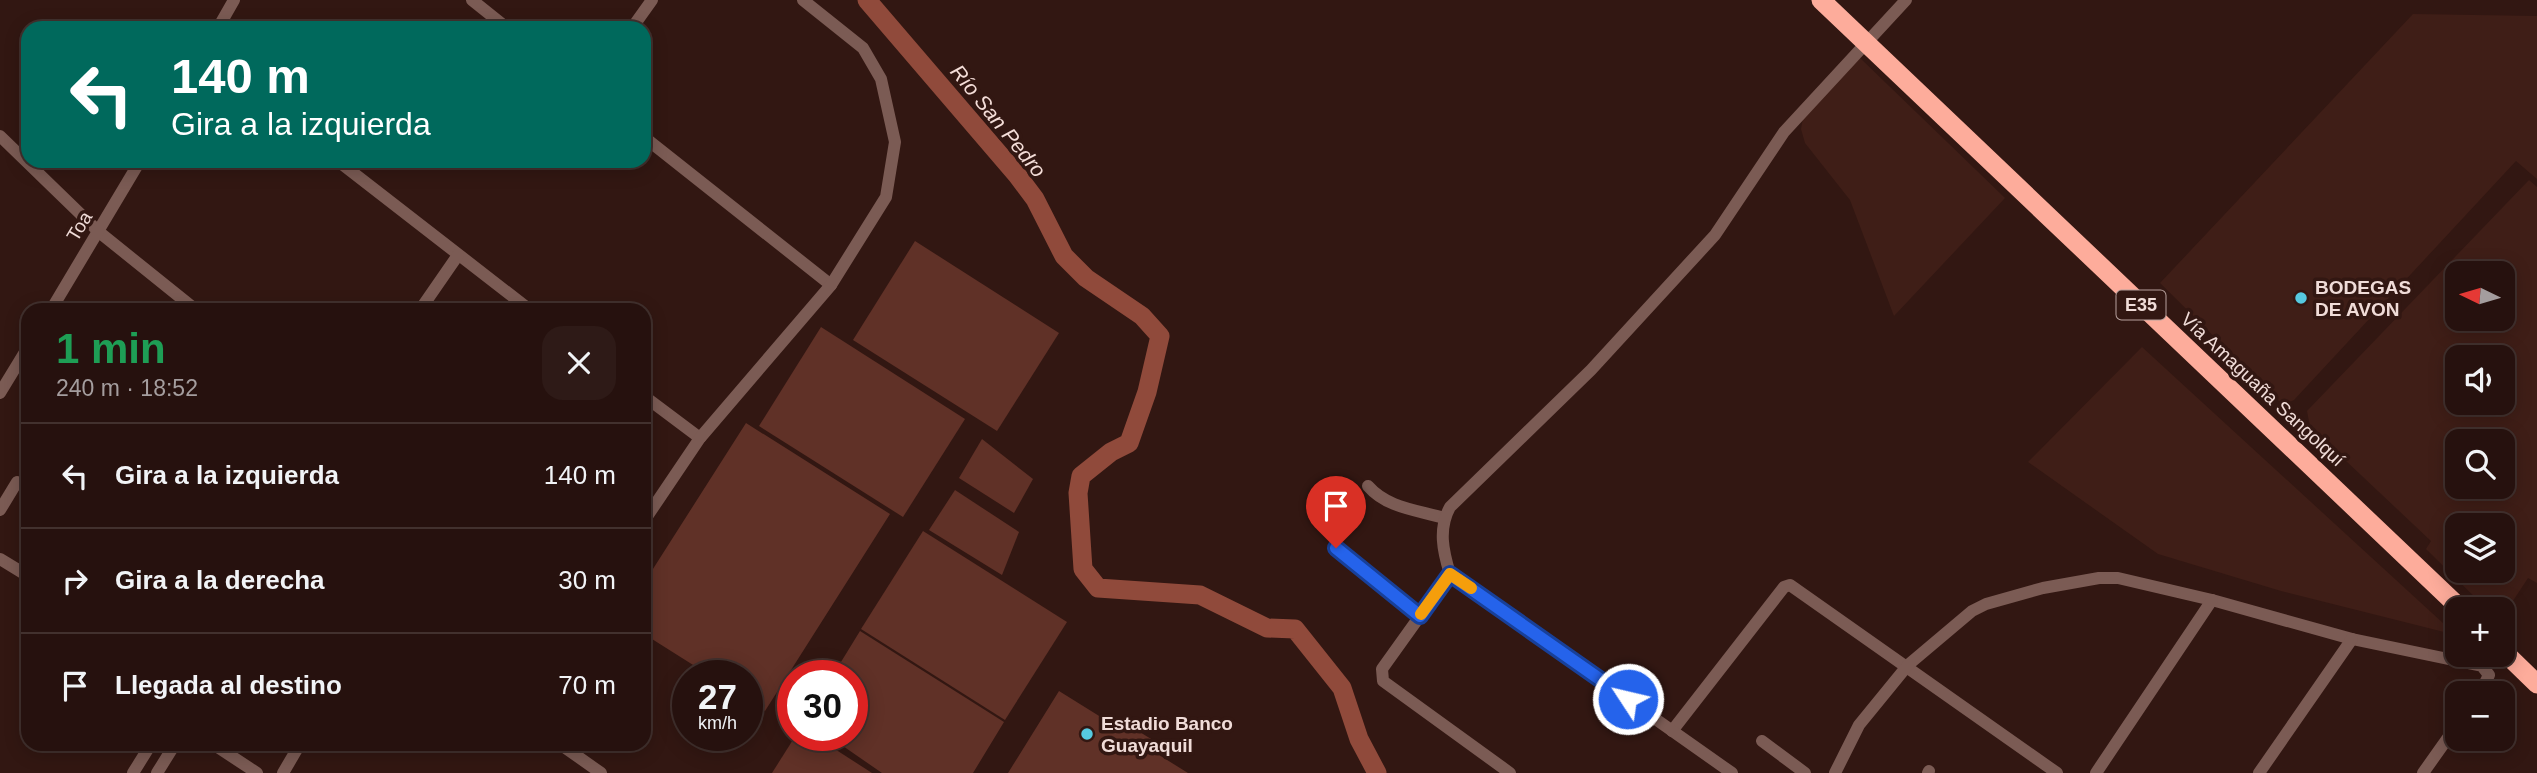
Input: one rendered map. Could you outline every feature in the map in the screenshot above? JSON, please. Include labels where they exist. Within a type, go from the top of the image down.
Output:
[{"type":"highway","name":"Vía Amaguaña Sangolquí","points":[[1821,0],[2448,597]]},
{"type":"highway","points":[[2515,662],[2535,681]]},
{"type":"street","points":[[222,21],[234,0]]},
{"type":"street","points":[[472,0],[498,21]]},
{"type":"street","points":[[637,21],[652,0]]},
{"type":"street","points":[[651,511],[700,438],[831,285],[886,197],[895,142],[881,79],[863,48],[803,0]]},
{"type":"street","points":[[1731,773],[1450,574],[1444,555],[1444,518],[1450,507],[1605,355],[1715,235],[1784,132],[1906,0]]},
{"type":"street","points":[[0,136],[21,156]]},
{"type":"street","points":[[651,143],[831,285]]},
{"type":"street","points":[[33,168],[99,232],[187,303]]},
{"type":"street","name":"Toa","points":[[55,303],[136,168]]},
{"type":"street","points":[[347,168],[521,303]]},
{"type":"street","points":[[425,303],[458,255]]},
{"type":"street","points":[[0,393],[21,358]]},
{"type":"street","points":[[651,401],[700,438]]},
{"type":"street","points":[[0,510],[17,482],[21,485]]},
{"type":"street","points":[[1367,486],[1377,497],[1392,505],[1444,518]]},
{"type":"street","points":[[1336,548],[1420,616]]},
{"type":"street","points":[[0,559],[21,572]]},
{"type":"street","points":[[1450,574],[1382,669],[1383,681],[1510,773]]},
{"type":"street","points":[[1835,773],[1859,725],[1908,665],[1972,611],[1986,604],[2043,588],[2118,578],[2353,639],[2482,666],[2489,675],[2486,681]]},
{"type":"street","points":[[1672,731],[1784,587],[1790,585],[1908,665],[2057,773]]},
{"type":"street","points":[[2096,773],[2211,600]]},
{"type":"street","points":[[2259,773],[2353,639]]},
{"type":"street","points":[[1762,741],[1805,773]]},
{"type":"street","points":[[2423,773],[2445,742]]},
{"type":"street","points":[[133,773],[147,751]]},
{"type":"street","points":[[157,773],[167,751]]},
{"type":"street","points":[[224,751],[257,773]]},
{"type":"street","points":[[283,773],[296,751]]},
{"type":"street","points":[[570,751],[601,773]]},
{"type":"shaded area","points":[[2413,14],[2537,16],[2537,179],[2516,161],[2294,400],[2283,405],[2160,283]]},
{"type":"shaded area","points":[[1859,57],[2005,198],[1894,316],[1850,200],[1805,143],[1801,129],[1803,118]]},
{"type":"shaded area","points":[[2529,180],[2537,187],[2537,583],[2528,578],[2515,598],[2475,597],[2461,583],[2515,583],[2515,513],[2445,513],[2445,568],[2426,549],[2431,541],[2310,427],[2307,411],[2445,267],[2445,331],[2515,331],[2515,261],[2451,261]]},
{"type":"shaded area","points":[[915,241],[1059,333],[997,431],[853,340]]},
{"type":"shaded area","points":[[821,327],[965,419],[903,517],[759,426]]},
{"type":"shaded area","points":[[2142,347],[2445,625],[2445,632],[2281,591],[2158,554],[2028,462]]},
{"type":"shaded area","points":[[746,423],[890,514],[797,660],[777,660],[777,692],[765,711],[763,660],[685,660],[651,638],[651,572]]},
{"type":"shaded area","points":[[982,439],[1033,479],[1014,513],[959,478]]},
{"type":"shaded area","points":[[955,490],[1019,532],[1002,575],[929,530]]},
{"type":"shaded area","points":[[923,531],[1067,622],[1005,720],[861,629]]},
{"type":"shaded area","points":[[860,631],[1004,722],[973,773],[882,773],[850,751],[868,751],[868,660],[842,660]]},
{"type":"shaded area","name":"Estadio Banco Guayaquil","points":[[1059,691],[1112,724],[1117,718],[1156,742],[1151,750],[1188,773],[1008,773]]},
{"type":"shaded area","points":[[786,751],[838,751],[872,773],[772,773]]},
{"type":"waterway","name":"Río San Pedro","points":[[867,0],[1017,175],[1035,199],[1064,256],[1086,278],[1142,316],[1160,336],[1147,392],[1129,443],[1111,452],[1081,476],[1078,493],[1083,569],[1098,588],[1200,595],[1267,628],[1295,629],[1342,688],[1359,739],[1377,773]]},
{"type":"slow traffic","points":[[1421,614],[1450,574],[1471,588]]},
{"type":"place","name":"BODEGAS DE AVON","points":[[2301,298]]},
{"type":"place","name":"Estadio Banco Guayaquil","points":[[1087,734]]},
{"type":"route","points":[[1336,548],[1420,616],[1450,574],[1628,699]]}]
